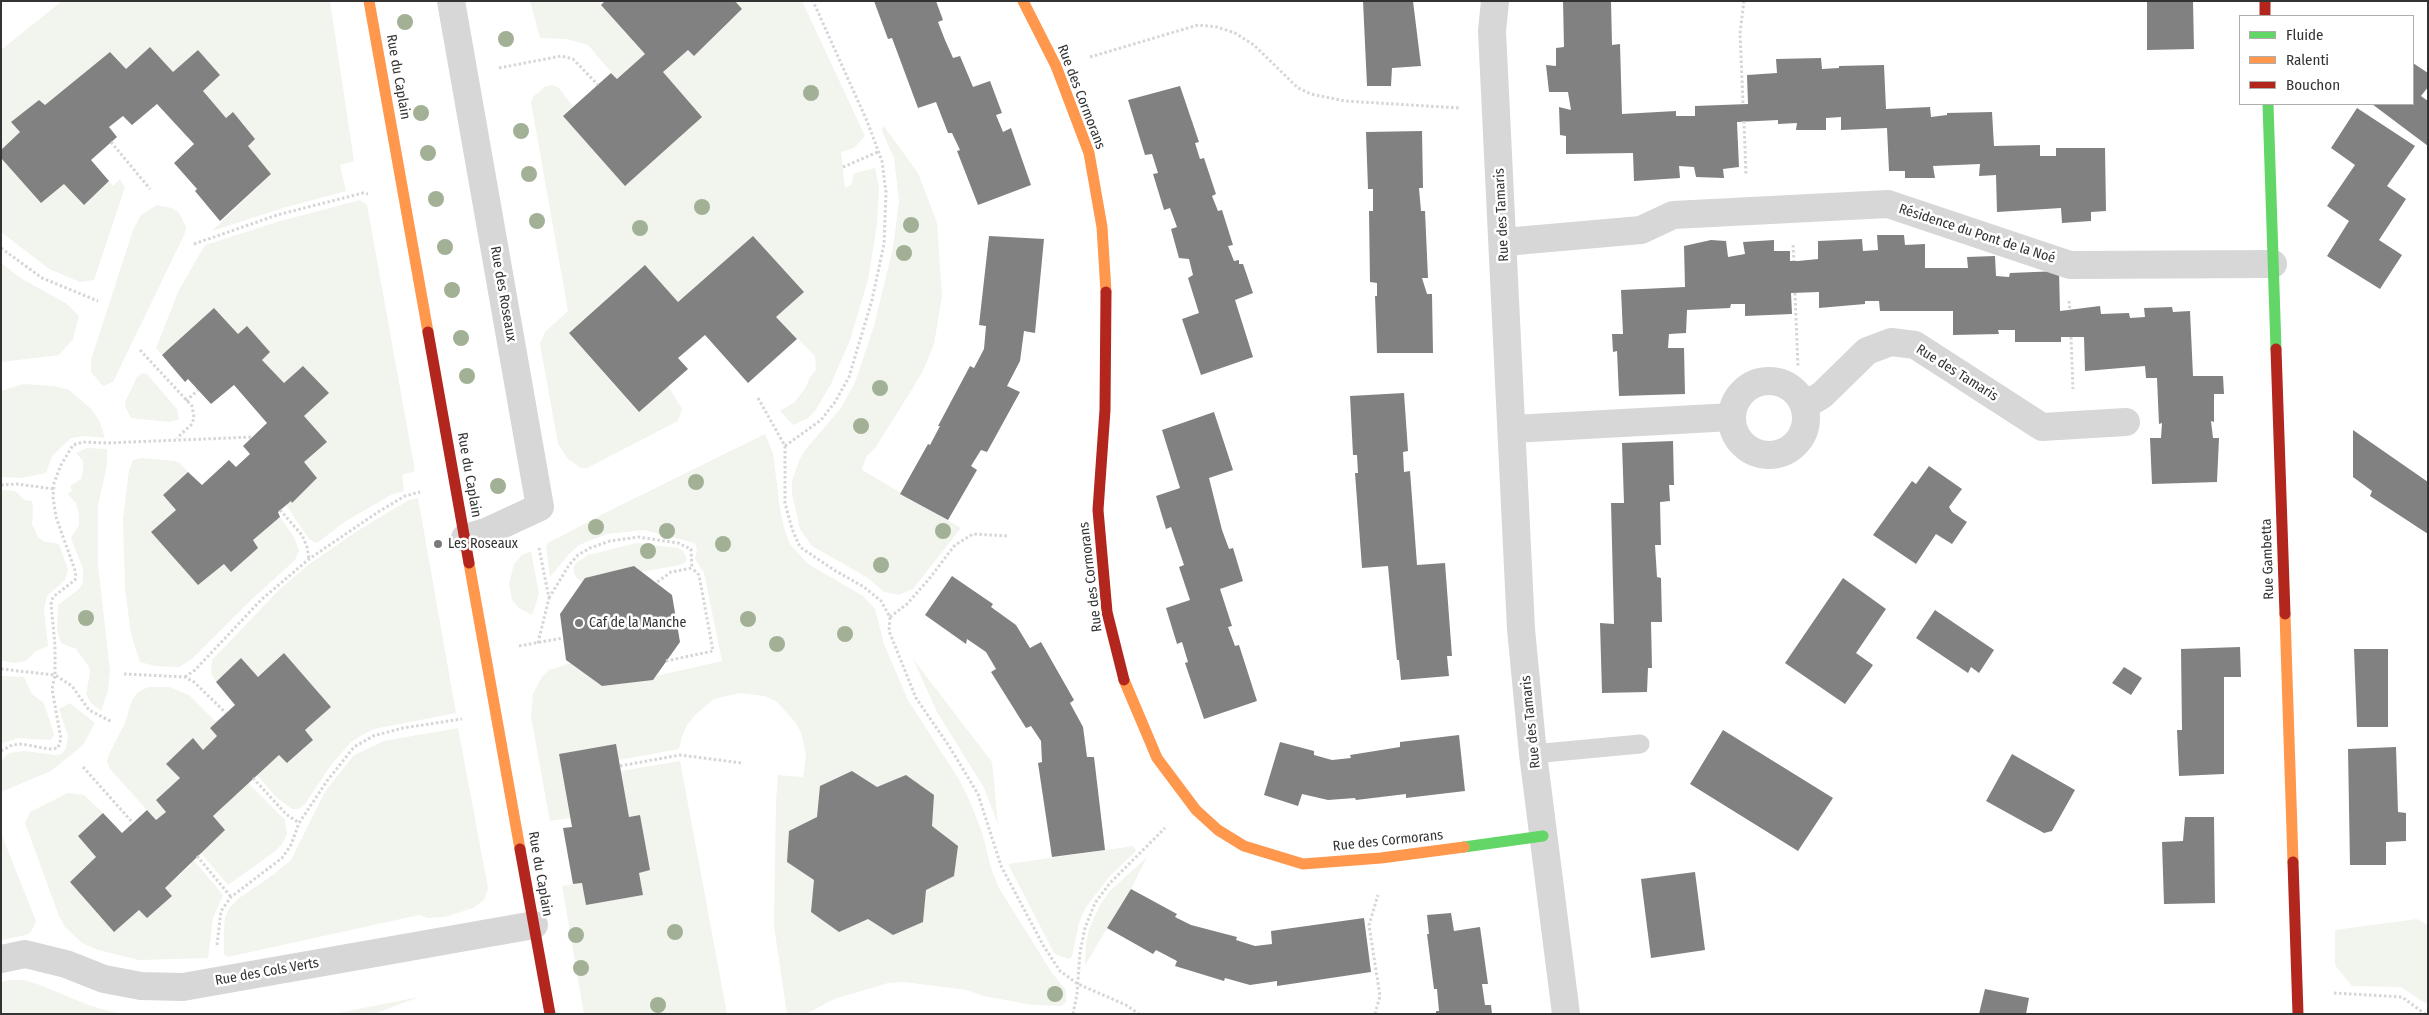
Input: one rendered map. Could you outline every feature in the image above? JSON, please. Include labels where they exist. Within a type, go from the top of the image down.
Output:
[{"type":"street","name":"Rue du Caplain","points":[[369,1],[550,1014]]},
{"type":"street","name":"Rue des Roseaux","points":[[451,1],[540,506],[531,511]]},
{"type":"street","name":"Rue des Cormorans","points":[[1023,1],[1056,66],[1089,153],[1102,227],[1106,280],[1105,410],[1098,510],[1107,612],[1125,686],[1157,758],[1192,805],[1218,830],[1244,846],[1303,864],[1381,858],[1543,836]]},
{"type":"street","name":"Rue des Tamaris","points":[[1495,1],[1492,31],[1522,629],[1533,754],[1566,1014]]},
{"type":"street","points":[[2265,1],[2266,15]]},
{"type":"street","name":"Rue Gambetta","points":[[2268,105],[2298,1014]]},
{"type":"street","name":"Résidence du Pont de la Noé","points":[[1504,242],[1641,230],[1673,215],[1888,204],[2070,265],[2273,264]]},
{"type":"street","name":"Rue des Tamaris","points":[[1798,398],[1822,395],[1868,351],[1891,342],[1915,345],[2042,427],[2126,422]]},
{"type":"street","points":[[1763,382],[1776,382],[1798,398],[1806,418],[1804,431],[1790,449],[1780,454],[1757,454],[1746,448],[1739,440],[1732,418],[1734,405],[1741,394],[1751,386],[1763,382]]},
{"type":"street","points":[[1513,428],[1732,418]]},
{"type":"street","points":[[465,538],[486,532],[531,511]]},
{"type":"street","name":"Rue des Cols Verts","points":[[1,959],[25,954],[66,964],[104,979],[141,986],[183,987],[534,925]]},
{"type":"lane","points":[[1533,754],[1640,744]]},
{"type":"path","points":[[785,446],[821,420],[835,402],[848,377],[872,300],[884,244],[886,192],[878,152],[867,121],[813,1]]},
{"type":"path","points":[[1743,103],[1740,33],[1744,1]]},
{"type":"path","points":[[1056,66],[1198,25],[1217,27],[1236,33],[1254,45],[1298,88],[1312,94],[1345,101],[1496,110]]},
{"type":"path","points":[[464,75],[561,56],[573,59],[598,85]]},
{"type":"path","points":[[1744,122],[1748,212]]},
{"type":"path","points":[[111,142],[150,189]]},
{"type":"path","points":[[842,167],[878,152]]},
{"type":"path","points":[[194,244],[277,216],[363,193],[378,196],[403,193]]},
{"type":"path","points":[[1,248],[42,278],[98,301]]},
{"type":"path","points":[[1795,293],[1799,370],[1798,398]]},
{"type":"path","points":[[2071,337],[2074,425]]},
{"type":"path","points":[[140,350],[192,406],[194,417],[192,424],[176,439]]},
{"type":"path","points":[[186,401],[198,390]]},
{"type":"path","points":[[758,398],[785,446],[785,503],[792,529],[800,547],[864,587],[881,601],[890,617],[889,631],[913,691],[978,794],[1001,866],[1060,971],[1078,984],[1126,1005],[1139,1014]]},
{"type":"path","points":[[1,751],[17,744],[49,749],[58,748],[61,739],[52,689],[56,675],[51,604],[53,597],[75,580],[76,573],[56,517],[54,489],[61,465],[73,445],[82,442],[107,443],[253,437]]},
{"type":"path","points":[[1,485],[17,484],[54,489]]},
{"type":"path","points":[[185,677],[195,670],[261,600],[309,559],[350,529],[405,496],[455,484]]},
{"type":"path","points":[[280,510],[302,536],[307,546],[309,559]]},
{"type":"path","points":[[531,511],[549,598]]},
{"type":"path","points":[[890,617],[907,604],[930,579],[955,545],[973,534],[1009,536]]},
{"type":"path","points":[[538,642],[549,598],[569,565],[578,555],[610,541],[638,537],[678,544],[691,549],[692,568],[699,575],[712,650],[666,661]]},
{"type":"path","points":[[656,583],[671,572],[692,568]]},
{"type":"path","points":[[485,652],[563,638]]},
{"type":"path","points":[[1,669],[56,675],[72,686],[89,710],[112,722]]},
{"type":"path","points":[[124,674],[185,677],[194,682],[226,713]]},
{"type":"path","points":[[219,980],[216,949],[221,911],[231,897],[282,858],[291,845],[299,823],[354,747],[373,736],[403,728],[496,713]]},
{"type":"path","points":[[620,766],[680,755],[742,763]]},
{"type":"path","points":[[83,767],[133,823]]},
{"type":"path","points":[[253,778],[286,814],[299,823]]},
{"type":"path","points":[[1072,1014],[1085,928],[1095,903],[1110,883],[1155,837],[1192,805]]},
{"type":"path","points":[[197,856],[231,897]]},
{"type":"path","points":[[1375,1014],[1380,996],[1369,925],[1380,890],[1381,858]]},
{"type":"path","points":[[2297,994],[2402,997],[2425,1014]]},
{"type":"shaded area","points":[[62,1],[330,1],[354,161],[340,165],[346,191],[283,208],[212,231],[271,174],[248,146],[255,139],[233,113],[226,118],[203,91],[220,75],[198,50],[173,72],[150,47],[126,69],[110,52],[45,105],[39,100],[12,122],[20,132],[1,150],[1,50]]},
{"type":"shaded area","points":[[530,1],[605,1],[601,5],[645,54],[617,79],[588,45],[566,39],[540,38]]},
{"type":"shaded area","points":[[735,1],[802,1],[865,136],[854,148],[841,152],[845,188],[852,184],[855,173],[875,168],[879,187],[877,224],[868,280],[850,340],[831,384],[815,411],[808,418],[793,425],[780,411],[795,402],[806,387],[810,377],[816,370],[815,356],[776,317],[804,292],[753,236],[678,302],[645,265],[569,333],[638,412],[668,386],[682,409],[678,421],[587,468],[581,468],[568,459],[558,444],[540,344],[545,332],[568,311],[531,102],[533,97],[546,86],[558,87],[573,106],[563,116],[663,72],[688,50],[694,56],[742,10]]},
{"type":"shaded area","points":[[883,125],[918,173],[937,223],[942,296],[934,344],[922,373],[876,447],[866,457],[862,470],[961,528],[913,589],[899,595],[884,592],[868,578],[812,546],[800,529],[792,494],[792,481],[799,461],[805,450],[841,408],[855,382],[874,326],[893,248],[899,201],[894,158],[882,131]]},
{"type":"shaded area","points":[[1,158],[41,203],[64,184],[84,205],[109,181],[113,186],[120,179],[125,187],[94,280],[80,282],[49,269],[1,232]]},
{"type":"shaded area","points":[[360,200],[367,205],[415,471],[402,475],[404,491],[391,495],[346,521],[317,543],[309,539],[286,505],[292,502],[317,478],[304,462],[327,442],[304,416],[328,393],[303,366],[284,383],[262,360],[270,352],[247,326],[238,334],[214,308],[162,355],[156,348],[179,290],[205,245],[277,222]]},
{"type":"shaded area","points":[[157,205],[172,208],[179,213],[186,227],[185,233],[113,382],[103,386],[91,372],[91,360],[133,230],[141,215]]},
{"type":"shaded area","points":[[1,263],[22,279],[66,303],[79,316],[73,339],[59,355],[1,362]]},
{"type":"shaded area","points":[[142,373],[147,374],[177,409],[179,419],[170,422],[131,418],[125,406],[126,400],[137,377]]},
{"type":"shaded area","points":[[23,384],[54,386],[69,390],[91,409],[99,420],[105,438],[85,436],[71,438],[52,456],[46,473],[20,478],[1,477],[1,391]]},
{"type":"shaded area","points":[[765,434],[773,453],[780,509],[790,544],[808,564],[863,596],[875,609],[884,644],[908,700],[960,781],[971,804],[982,832],[991,868],[999,888],[1052,973],[1066,990],[1066,1002],[1061,1006],[1032,1005],[984,996],[967,990],[904,982],[888,983],[834,999],[806,1014],[787,1014],[774,926],[776,801],[778,775],[803,777],[806,757],[802,735],[796,723],[777,702],[765,696],[739,693],[714,699],[696,714],[687,725],[679,749],[619,760],[559,754],[570,818],[550,821],[531,717],[533,694],[542,677],[549,670],[571,663],[602,686],[653,680],[656,676],[722,661],[704,573],[695,559],[697,549],[695,543],[644,530],[607,534],[579,545],[550,577],[546,547],[548,543]]},
{"type":"shaded area","points":[[87,448],[107,449],[107,465],[98,505],[98,564],[110,671],[108,691],[101,711],[91,703],[86,694],[90,673],[89,667],[76,649],[61,643],[57,629],[58,605],[79,589],[83,582],[83,569],[71,538],[79,525],[79,513],[76,503],[67,493],[72,491],[70,486],[81,479],[83,471],[83,461],[76,453]]},
{"type":"shaded area","points":[[141,458],[175,461],[180,463],[188,472],[163,495],[176,510],[151,532],[198,585],[224,564],[258,548],[253,540],[280,517],[294,537],[299,551],[295,560],[250,601],[193,658],[179,667],[155,666],[140,662],[131,634],[125,589],[123,519],[129,470],[133,460]]},
{"type":"shaded area","points":[[1,491],[15,491],[25,500],[32,501],[32,524],[38,537],[43,541],[59,544],[68,570],[65,580],[47,596],[44,610],[48,646],[36,651],[26,661],[13,663],[1,660]]},
{"type":"shaded area","points":[[418,498],[456,713],[374,729],[364,734],[351,742],[331,765],[305,804],[299,809],[292,809],[276,797],[257,775],[279,755],[288,763],[313,740],[305,730],[331,707],[284,653],[258,677],[241,658],[216,682],[211,673],[212,660],[280,589],[308,565],[357,531],[409,500]]},
{"type":"shaded area","points":[[636,543],[678,548],[683,551],[687,558],[685,563],[680,565],[641,572],[634,566],[585,578],[582,582],[575,576],[573,568],[576,563],[588,555]]},
{"type":"shaded area","points":[[531,551],[539,594],[532,615],[519,608],[512,600],[509,584],[514,564],[522,555]]},
{"type":"shaded area","points":[[913,659],[992,762],[998,824],[984,788],[937,712]]},
{"type":"shaded area","points":[[1,676],[24,677],[32,694],[44,703],[54,734],[51,740],[18,738],[1,744]]},
{"type":"shaded area","points":[[148,687],[169,687],[189,695],[216,722],[210,728],[217,736],[203,750],[193,738],[166,764],[180,778],[156,800],[166,812],[156,820],[110,769],[107,762],[108,756],[125,723],[132,700],[137,693]]},
{"type":"shaded area","points":[[70,703],[95,723],[83,745],[51,771],[1,792],[1,761],[9,753],[24,751],[62,754],[66,748],[68,736],[59,709]]},
{"type":"shaded area","points":[[458,728],[488,888],[484,900],[473,908],[445,917],[428,918],[419,915],[228,957],[224,954],[225,917],[230,907],[239,898],[291,860],[326,790],[354,755],[384,741]]},
{"type":"shaded area","points":[[680,761],[727,1014],[584,1014],[562,886],[582,883],[586,905],[643,895],[639,873],[650,870],[640,815],[629,817],[621,771]]},
{"type":"shaded area","points":[[248,783],[285,820],[287,834],[282,844],[274,852],[228,885],[200,852],[225,830],[213,816]]},
{"type":"shaded area","points":[[68,793],[84,795],[103,813],[78,836],[139,910],[172,896],[165,888],[191,865],[190,862],[193,859],[223,895],[213,918],[208,958],[139,960],[98,950],[82,943],[65,927],[59,916],[25,823],[30,812]]},
{"type":"shaded area","points":[[1,833],[36,921],[31,932],[26,935],[1,940]]},
{"type":"shaded area","points":[[1134,846],[1136,851],[1109,877],[1086,907],[1079,923],[1072,956],[1069,959],[1054,953],[1008,864]]},
{"type":"shaded area","points":[[1147,857],[1131,889],[1085,965],[1089,929],[1100,905],[1110,891]]},
{"type":"shaded area","points":[[2417,919],[2428,925],[2428,1005],[2401,987],[2352,986],[2335,965],[2335,930]]},
{"type":"shaded area","points":[[24,980],[91,1006],[120,1014],[1,1014],[1,982]]},
{"type":"shaded area","points":[[419,997],[374,1014],[333,1014]]},
{"type":"building","points":[[605,1],[735,1],[742,9],[694,56],[688,50],[663,72],[702,117],[625,186],[563,116],[611,73],[617,79],[645,54],[601,5]]},
{"type":"building","points":[[874,1],[936,1],[943,20],[938,22],[953,58],[960,56],[973,87],[990,81],[1002,113],[996,115],[1003,132],[1011,128],[1031,185],[978,205],[957,151],[960,150],[952,133],[948,133],[936,102],[918,108],[892,38],[888,39]]},
{"type":"building","points":[[1363,1],[1413,1],[1421,66],[1392,68],[1391,86],[1367,86]]},
{"type":"building","points":[[1563,1],[1611,1],[1612,45],[1620,44],[1622,114],[1676,111],[1676,116],[1695,116],[1695,106],[1748,104],[1747,75],[1777,73],[1776,59],[1821,58],[1822,69],[1839,68],[1839,66],[1884,65],[1886,109],[1930,107],[1931,117],[1947,115],[1947,113],[1992,112],[1994,146],[2040,145],[2040,156],[2056,156],[2056,148],[2105,148],[2106,211],[2091,212],[2091,221],[2062,223],[2061,208],[1997,212],[1996,175],[1979,176],[1980,164],[1933,166],[1935,178],[1905,178],[1905,171],[1889,171],[1887,128],[1841,130],[1841,117],[1826,118],[1826,130],[1796,130],[1797,123],[1778,124],[1778,120],[1737,122],[1739,167],[1723,169],[1724,178],[1696,177],[1694,167],[1679,166],[1680,178],[1634,181],[1633,153],[1566,154],[1566,136],[1560,135],[1559,107],[1571,110],[1568,92],[1549,92],[1546,65],[1556,66],[1556,48],[1564,47]]},
{"type":"building","points":[[2147,1],[2193,1],[2194,49],[2147,50]]},
{"type":"building","points":[[150,47],[173,72],[198,50],[220,75],[203,91],[226,118],[233,112],[255,139],[248,146],[271,174],[220,221],[195,191],[197,189],[174,163],[194,144],[157,104],[132,125],[123,116],[109,127],[117,137],[91,160],[109,181],[84,205],[64,184],[41,203],[1,158],[1,150],[20,132],[11,122],[39,100],[45,105],[110,52],[126,69]]},
{"type":"building","points":[[2414,64],[2428,73],[2428,87],[2421,96],[2428,101],[2428,146],[2373,105],[2414,105]]},
{"type":"building","points":[[1180,86],[1199,142],[1195,143],[1200,159],[1204,158],[1216,194],[1212,196],[1218,211],[1222,210],[1233,245],[1228,246],[1234,261],[1239,260],[1239,264],[1243,264],[1253,293],[1235,300],[1253,357],[1201,375],[1182,319],[1199,313],[1188,278],[1193,275],[1189,259],[1179,258],[1171,229],[1177,227],[1170,208],[1164,210],[1153,174],[1158,173],[1152,154],[1145,155],[1128,100]]},
{"type":"building","points":[[2357,108],[2415,146],[2387,186],[2406,199],[2379,240],[2402,255],[2380,289],[2327,256],[2349,221],[2327,206],[2355,165],[2331,148]]},
{"type":"building","points":[[1422,131],[1423,188],[1419,188],[1421,211],[1425,211],[1428,278],[1422,278],[1427,294],[1432,294],[1433,353],[1377,353],[1375,296],[1377,296],[1377,283],[1370,282],[1369,211],[1373,211],[1373,189],[1368,189],[1366,132]]},
{"type":"building","points":[[1877,235],[1904,235],[1905,245],[1925,244],[1925,268],[1968,268],[1967,257],[1995,256],[1996,276],[2009,277],[2010,273],[2059,271],[2060,311],[2100,306],[2101,314],[2129,313],[2130,318],[2145,317],[2144,308],[2172,307],[2173,312],[2190,311],[2193,376],[2223,376],[2224,394],[2214,394],[2214,422],[2211,421],[2213,438],[2219,438],[2217,482],[2152,484],[2150,438],[2161,438],[2162,423],[2159,424],[2157,378],[2146,378],[2145,366],[2085,371],[2084,337],[2061,337],[2061,342],[2015,342],[2015,330],[1998,330],[1999,334],[1953,335],[1953,311],[1880,311],[1879,301],[1865,301],[1865,304],[1819,308],[1819,292],[1791,293],[1792,314],[1745,316],[1745,304],[1731,304],[1730,308],[1687,310],[1686,333],[1669,334],[1668,348],[1684,348],[1685,394],[1619,396],[1617,351],[1613,352],[1612,334],[1623,334],[1621,290],[1685,287],[1684,246],[1711,240],[1726,241],[1728,257],[1745,254],[1743,242],[1774,240],[1774,251],[1790,251],[1790,261],[1798,261],[1818,259],[1818,241],[1862,239],[1863,251],[1878,250]]},
{"type":"building","points":[[753,236],[804,292],[776,317],[797,339],[748,383],[705,335],[678,358],[688,369],[639,412],[569,333],[645,265],[678,302]]},
{"type":"building","points":[[989,236],[1044,239],[1035,333],[1024,331],[1020,361],[1007,386],[1020,392],[987,452],[981,450],[971,466],[977,470],[948,520],[900,494],[928,444],[930,445],[970,366],[974,368],[984,349],[986,326],[979,325]]},
{"type":"building","points":[[214,308],[238,334],[247,326],[270,352],[262,360],[284,383],[303,366],[329,393],[304,416],[327,442],[304,462],[317,478],[292,503],[291,501],[278,512],[280,517],[253,540],[258,548],[231,572],[224,564],[198,585],[151,532],[176,510],[163,495],[188,472],[202,485],[229,460],[236,467],[250,454],[243,446],[267,423],[234,385],[211,404],[188,379],[185,382],[162,355]]},
{"type":"building","points":[[1404,393],[1408,451],[1403,452],[1404,472],[1410,471],[1417,565],[1445,563],[1452,656],[1447,656],[1449,676],[1401,680],[1399,660],[1397,660],[1388,566],[1362,568],[1355,473],[1358,473],[1357,455],[1353,455],[1350,396]]},
{"type":"building","points":[[1214,412],[1233,470],[1209,478],[1222,530],[1229,549],[1233,548],[1243,581],[1220,589],[1232,626],[1228,627],[1235,646],[1239,645],[1257,701],[1204,719],[1185,663],[1188,662],[1182,642],[1177,644],[1166,608],[1190,600],[1179,567],[1184,565],[1171,527],[1166,529],[1156,496],[1180,488],[1162,430]]},
{"type":"building","points":[[2353,430],[2428,482],[2428,534],[2370,496],[2372,491],[2353,477]]},
{"type":"building","points":[[1673,441],[1674,485],[1669,485],[1670,501],[1660,502],[1661,545],[1655,545],[1657,577],[1661,578],[1662,622],[1651,622],[1652,668],[1648,668],[1647,692],[1602,693],[1600,623],[1614,624],[1611,503],[1624,503],[1622,443]]},
{"type":"building","points":[[1929,466],[1962,489],[1949,507],[1952,512],[1967,522],[1952,544],[1936,534],[1916,564],[1873,535],[1912,481],[1916,484]]},
{"type":"building","points":[[634,566],[672,595],[680,642],[653,680],[602,686],[566,660],[560,614],[585,578]]},
{"type":"building","points":[[952,576],[993,604],[991,607],[1016,625],[1030,648],[1041,642],[1074,700],[1070,703],[1083,727],[1087,757],[1094,757],[1105,850],[1052,857],[1038,763],[1042,762],[1041,741],[1031,726],[1026,728],[991,672],[996,669],[986,652],[967,639],[966,644],[925,615]]},
{"type":"building","points":[[1843,578],[1886,609],[1856,653],[1873,665],[1845,704],[1785,663]]},
{"type":"building","points":[[1935,610],[1994,650],[1979,673],[1971,667],[1968,673],[1916,638]]},
{"type":"building","points":[[2240,647],[2241,677],[2224,677],[2224,774],[2179,776],[2177,730],[2182,730],[2181,649]]},
{"type":"building","points":[[2354,649],[2388,649],[2388,727],[2357,727]]},
{"type":"building","points":[[284,653],[331,707],[305,730],[313,740],[287,763],[279,755],[213,816],[225,830],[165,888],[172,896],[147,918],[139,910],[114,932],[70,882],[96,857],[78,836],[103,813],[122,833],[147,810],[156,820],[166,812],[156,800],[180,778],[166,764],[193,738],[203,750],[217,736],[210,728],[235,705],[216,682],[241,658],[258,677]]},
{"type":"building","points":[[2124,667],[2142,678],[2131,695],[2112,683]]},
{"type":"building","points":[[1723,730],[1833,798],[1798,851],[1690,784]]},
{"type":"building","points":[[1459,735],[1465,791],[1406,798],[1406,794],[1356,800],[1355,798],[1328,800],[1302,794],[1298,806],[1264,795],[1280,742],[1314,751],[1314,755],[1332,760],[1351,758],[1350,755],[1400,747],[1400,742]]},
{"type":"building","points":[[616,744],[629,817],[640,815],[650,870],[639,873],[643,895],[586,905],[582,883],[573,884],[563,828],[572,827],[559,754]]},
{"type":"building","points":[[2396,747],[2398,812],[2406,813],[2406,841],[2386,842],[2386,865],[2350,865],[2348,749]]},
{"type":"building","points":[[2012,754],[2075,790],[2052,831],[2044,833],[1986,801]]},
{"type":"building","points":[[852,771],[877,787],[906,775],[934,795],[932,826],[958,846],[954,876],[926,890],[923,922],[893,935],[868,919],[839,932],[811,912],[814,880],[787,862],[789,831],[817,817],[820,786]]},
{"type":"building","points":[[2185,817],[2214,817],[2215,903],[2164,904],[2162,842],[2183,841]]},
{"type":"building","points":[[1695,872],[1705,950],[1651,958],[1641,879]]},
{"type":"building","points":[[1131,889],[1177,914],[1175,917],[1191,925],[1237,937],[1236,940],[1255,946],[1272,944],[1271,931],[1364,918],[1371,972],[1277,986],[1277,981],[1250,985],[1225,978],[1224,981],[1175,966],[1177,961],[1156,950],[1153,954],[1107,928]]},
{"type":"building","points":[[1451,913],[1454,931],[1480,927],[1488,984],[1482,984],[1485,1005],[1491,1005],[1492,1014],[1436,1014],[1436,1011],[1439,1011],[1437,989],[1434,989],[1427,934],[1429,934],[1427,915]]},
{"type":"building","points":[[1985,989],[2029,998],[2026,1014],[1979,1014]]},
{"type":"traffic: fast","points":[[2268,105],[2276,349]]},
{"type":"traffic: fast","points":[[1464,847],[1543,836]]},
{"type":"traffic: slow","points":[[369,1],[428,332]]},
{"type":"traffic: slow","points":[[1023,1],[1056,66],[1089,153],[1102,227],[1106,292]]},
{"type":"traffic: slow","points":[[469,563],[520,849]]},
{"type":"traffic: slow","points":[[2285,614],[2293,862]]},
{"type":"traffic: slow","points":[[1124,680],[1157,758],[1196,810],[1218,830],[1244,846],[1303,864],[1381,858],[1464,847]]},
{"type":"traffic: jam","points":[[2265,1],[2265,15]]},
{"type":"traffic: jam","points":[[1106,292],[1105,410],[1098,510],[1107,612],[1124,680]]},
{"type":"traffic: jam","points":[[428,332],[469,563]]},
{"type":"traffic: jam","points":[[2276,349],[2285,614]]},
{"type":"traffic: jam","points":[[520,849],[550,1014]]},
{"type":"traffic: jam","points":[[2293,862],[2298,1014]]},
{"type":"place","name":"Les Roseaux","points":[[438,544]]},
{"type":"place","name":"Caf de la Manche","points":[[579,623]]}]
